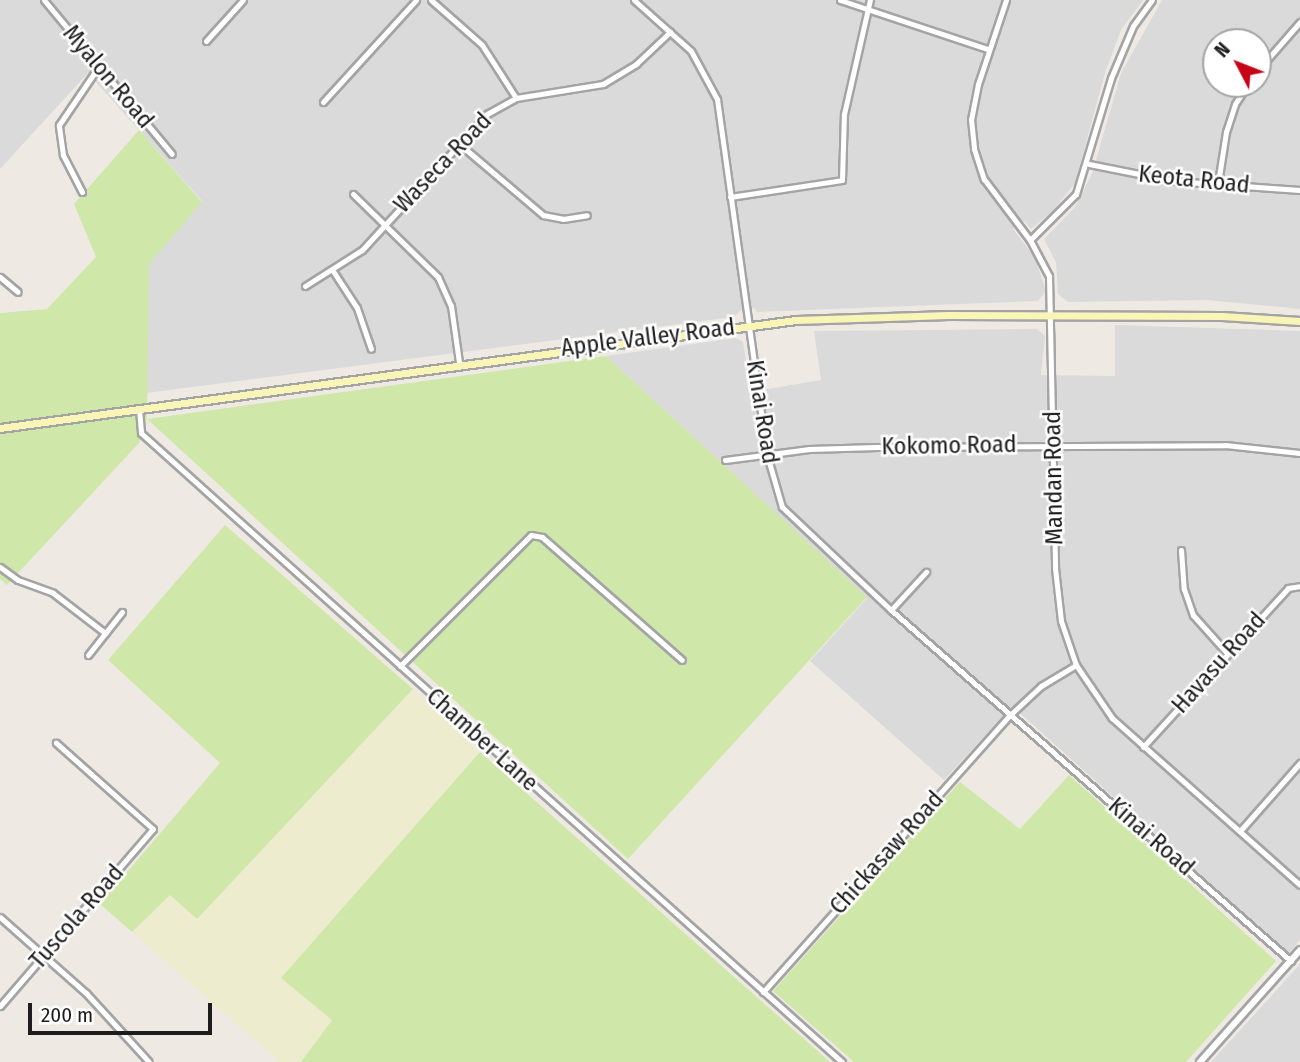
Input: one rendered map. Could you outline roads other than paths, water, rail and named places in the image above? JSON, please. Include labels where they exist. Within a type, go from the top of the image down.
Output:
[{"type":"main road","name":"Apple Valley Road","points":[[0,428],[459,362],[750,325],[842,317],[1053,316],[1300,321]]},
{"type":"street","name":"Myalon Road","points":[[44,0],[172,154]]},
{"type":"street","points":[[206,41],[243,0]]},
{"type":"street","points":[[323,102],[416,0]]},
{"type":"street","points":[[431,0],[482,45],[516,98]]},
{"type":"street","name":"Kinai Road","points":[[634,0],[691,51],[717,99],[767,455],[782,507],[891,610],[1291,961]]},
{"type":"street","points":[[840,0],[987,49]]},
{"type":"street","points":[[730,197],[842,180],[844,114],[870,0]]},
{"type":"street","name":"Mandan Road","points":[[1006,0],[987,49],[971,119],[974,149],[984,179],[1030,240],[1049,276],[1053,316],[1057,596],[1076,665],[1112,718],[1300,885]]},
{"type":"street","points":[[1030,240],[1076,194],[1088,164],[1111,78],[1133,26],[1152,0]]},
{"type":"street","points":[[1272,54],[1300,22]]},
{"type":"street","name":"Waseca Road","points":[[304,286],[333,271],[362,250],[457,142],[487,114],[516,98],[603,84],[636,64],[670,32]]},
{"type":"street","points":[[82,192],[63,155],[59,125],[99,66]]},
{"type":"street","points":[[1218,183],[1226,132],[1239,98]]},
{"type":"street","points":[[457,142],[542,215],[563,219],[587,215]]},
{"type":"street","name":"Keota Road","points":[[1088,164],[1174,181],[1300,190]]},
{"type":"street","points":[[353,194],[438,276],[451,306],[459,362]]},
{"type":"street","points":[[333,271],[357,308],[371,349]]},
{"type":"street","points":[[0,277],[18,292]]},
{"type":"street","name":"Chamber Lane","points":[[139,409],[141,433],[842,1062]]},
{"type":"street","name":"Kokomo Road","points":[[725,460],[823,449],[1053,445],[1225,445],[1300,453]]},
{"type":"street","points":[[400,666],[531,535],[541,537],[682,660]]},
{"type":"street","points":[[1181,550],[1184,589],[1192,615],[1227,653]]},
{"type":"street","points":[[0,567],[18,580],[53,593],[105,633]]},
{"type":"street","points":[[891,610],[926,572]]},
{"type":"street","name":"Havasu Road","points":[[1143,747],[1287,589],[1300,586]]},
{"type":"street","points":[[88,655],[122,612]]},
{"type":"street","points":[[1011,714],[1041,687],[1076,665]]},
{"type":"street","name":"Chickasaw Road","points":[[763,992],[1011,714]]},
{"type":"street","name":"Tuscola Road","points":[[0,1006],[153,829],[56,743]]},
{"type":"street","points":[[1240,831],[1300,763]]},
{"type":"street","points":[[0,917],[86,993],[149,1062]]},
{"type":"street","points":[[1200,1062],[1300,950]]}]
